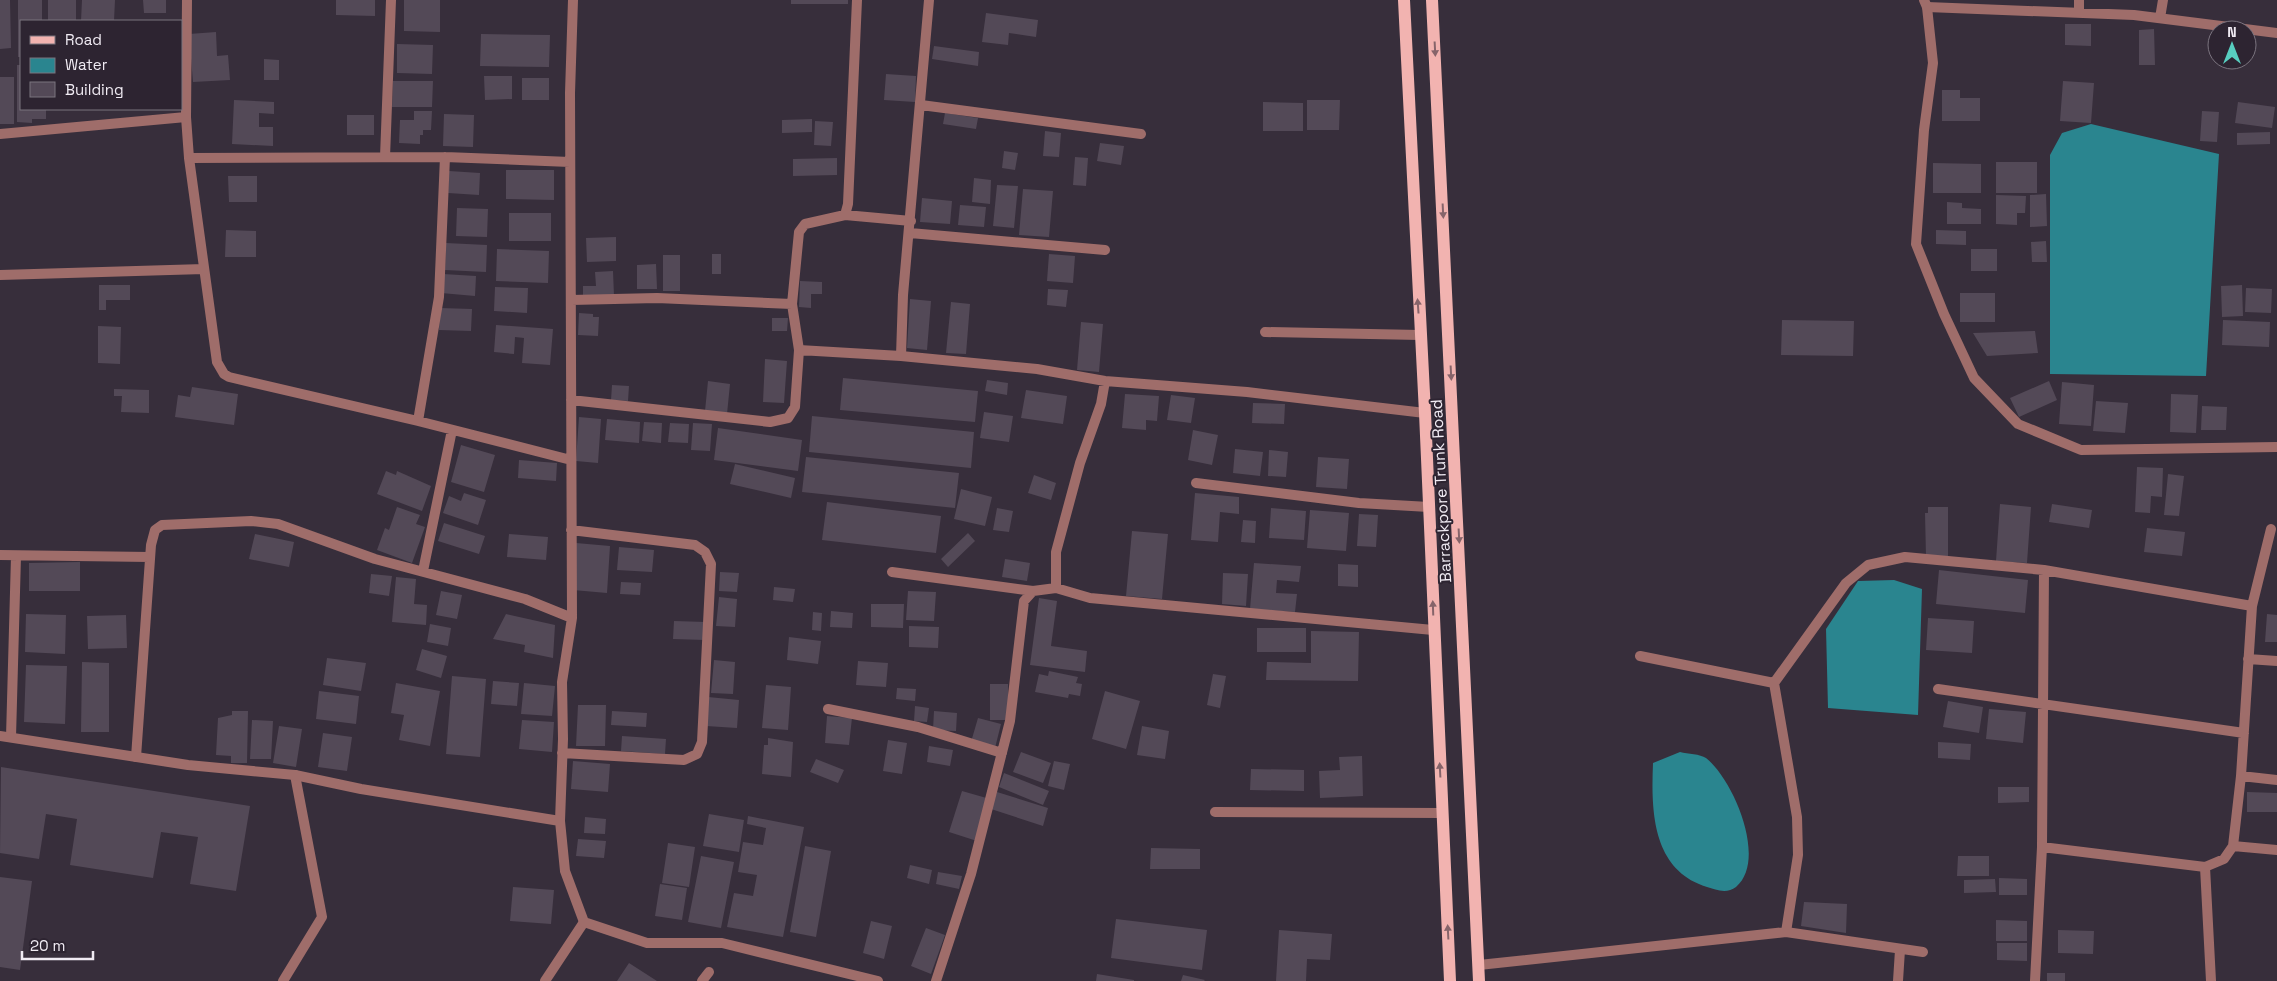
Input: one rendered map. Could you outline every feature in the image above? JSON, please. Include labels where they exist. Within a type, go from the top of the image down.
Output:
[{"type":"main road","name":"Barrackpore Trunk Road","points":[[1404,0],[1425,413],[1450,981]]},
{"type":"main road","name":"Barrackpore Trunk Road","points":[[1432,0],[1480,981]]},
{"type":"street","points":[[187,0],[186,117],[188,158],[217,362],[224,374],[571,460]]},
{"type":"street","points":[[385,157],[391,0]]},
{"type":"street","points":[[573,0],[570,162],[572,618],[562,682],[563,739],[560,820],[565,871],[584,922]]},
{"type":"street","points":[[845,215],[848,204],[857,0]]},
{"type":"street","points":[[900,356],[929,0]]},
{"type":"street","points":[[2079,12],[2080,0]]},
{"type":"street","points":[[2160,18],[2163,0]]},
{"type":"street","points":[[2277,33],[2160,18],[1925,4],[1933,63],[1924,130],[1916,244],[1944,314],[1974,378],[2018,424],[2081,450],[2277,447]]},
{"type":"street","points":[[921,105],[1141,134]]},
{"type":"street","points":[[0,134],[186,117]]},
{"type":"street","points":[[188,158],[445,157],[570,162]]},
{"type":"street","points":[[418,421],[439,297],[445,157]]},
{"type":"street","points":[[571,400],[770,422],[788,418],[795,408],[799,350],[792,304],[799,232],[805,224],[845,215],[911,221]]},
{"type":"street","points":[[910,233],[1105,250]]},
{"type":"street","points":[[0,275],[204,269]]},
{"type":"street","points":[[571,300],[657,298],[792,304]]},
{"type":"street","points":[[1265,332],[1420,335]]},
{"type":"street","points":[[799,350],[900,356],[1037,369],[1105,381],[1247,392],[1425,413]]},
{"type":"street","points":[[1056,588],[1056,552],[1080,463],[1101,404],[1105,381]]},
{"type":"street","points":[[423,571],[452,430]]},
{"type":"street","points":[[1196,483],[1359,503],[1429,508]]},
{"type":"street","points":[[136,757],[152,536],[155,530],[162,525],[251,521],[278,524],[375,559],[525,599],[572,618]]},
{"type":"street","points":[[2042,847],[2205,867],[2224,859],[2233,846],[2241,776],[2252,606],[2272,529]]},
{"type":"street","points":[[562,753],[684,760],[697,754],[702,742],[711,564],[705,552],[695,544],[571,530]]},
{"type":"street","points":[[0,555],[150,557]]},
{"type":"street","points":[[16,556],[5,737],[188,765],[295,775],[361,789],[560,820]]},
{"type":"street","points":[[1786,932],[1798,855],[1797,817],[1774,683],[1846,584],[1868,565],[1906,557],[2044,570],[2252,606]]},
{"type":"street","points":[[2035,981],[2042,847],[2044,570]]},
{"type":"street","points":[[892,572],[1033,591],[1056,588],[1090,598],[1434,630]]},
{"type":"street","points":[[936,981],[971,874],[1002,753],[1011,712],[1024,601],[1033,591]]},
{"type":"street","points":[[1640,656],[1774,683]]},
{"type":"street","points":[[2248,659],[2277,662]]},
{"type":"street","points":[[1938,689],[2244,733]]},
{"type":"street","points":[[828,709],[918,727],[1002,753]]},
{"type":"street","points":[[283,981],[322,917],[295,775]]},
{"type":"street","points":[[2241,776],[2277,780]]},
{"type":"street","points":[[1215,812],[1442,813]]},
{"type":"street","points":[[2233,846],[2277,850]]},
{"type":"street","points":[[2205,867],[2211,981]]},
{"type":"street","points":[[546,981],[584,922]]},
{"type":"street","points":[[584,922],[647,943],[722,943],[878,981]]},
{"type":"street","points":[[1479,965],[1786,932],[1923,952]]},
{"type":"street","points":[[1898,981],[1900,950]]},
{"type":"street","points":[[702,981],[709,972]]},
{"type":"water","points":[[2091,124],[2219,154],[2206,376],[2050,374],[2050,155],[2062,133]]},
{"type":"water","points":[[1894,580],[1922,589],[1918,715],[1828,708],[1826,629],[1858,581]]},
{"type":"water","points":[[1680,752],[1706,758],[1727,783],[1736,801],[1748,840],[1749,858],[1745,875],[1733,889],[1718,890],[1689,879],[1675,867],[1665,853],[1655,819],[1652,781],[1653,763]]},
{"type":"building","points":[[0,0],[10,0],[11,48],[0,49]]},
{"type":"building","points":[[18,0],[42,0],[42,20],[20,20],[20,57],[18,57]]},
{"type":"building","points":[[48,0],[76,0],[76,20],[48,20]]},
{"type":"building","points":[[82,0],[115,0],[114,20],[81,20]]},
{"type":"building","points":[[143,0],[166,0],[166,13],[144,13]]},
{"type":"building","points":[[336,0],[375,0],[375,16],[336,15]]},
{"type":"building","points":[[404,0],[440,0],[440,32],[404,31]]},
{"type":"building","points":[[791,0],[848,0],[848,4],[791,4]]},
{"type":"building","points":[[986,13],[1038,20],[1036,37],[1009,33],[1008,45],[982,42]]},
{"type":"building","points":[[2065,24],[2091,24],[2091,46],[2065,45]]},
{"type":"building","points":[[2154,29],[2155,65],[2139,65],[2139,30]]},
{"type":"building","points":[[216,32],[217,56],[228,55],[230,80],[193,82],[189,34]]},
{"type":"building","points":[[481,34],[550,35],[549,67],[480,66]]},
{"type":"building","points":[[397,44],[433,45],[432,74],[397,73]]},
{"type":"building","points":[[934,46],[979,52],[978,66],[932,59]]},
{"type":"building","points":[[264,59],[279,60],[279,80],[264,80]]},
{"type":"building","points":[[17,65],[20,65],[20,110],[46,110],[46,119],[32,119],[32,123],[17,122]]},
{"type":"building","points":[[886,74],[916,76],[915,102],[884,100]]},
{"type":"building","points":[[484,76],[512,76],[512,99],[485,100]]},
{"type":"building","points":[[0,77],[14,77],[14,124],[0,124]]},
{"type":"building","points":[[522,78],[549,78],[549,100],[522,100]]},
{"type":"building","points":[[393,81],[433,81],[432,107],[392,107]]},
{"type":"building","points":[[2063,81],[2094,83],[2091,123],[2060,121]]},
{"type":"building","points":[[1942,90],[1960,90],[1960,98],[1980,98],[1980,121],[1942,121]]},
{"type":"building","points":[[234,100],[274,102],[274,114],[259,113],[259,127],[273,127],[273,146],[232,144]]},
{"type":"building","points":[[1307,100],[1340,100],[1339,130],[1307,130]]},
{"type":"building","points":[[1263,102],[1303,103],[1303,131],[1263,131]]},
{"type":"building","points":[[2238,102],[2275,107],[2272,128],[2235,123]]},
{"type":"building","points":[[414,111],[432,111],[431,130],[423,130],[423,135],[420,135],[420,144],[399,143],[400,120],[414,120]]},
{"type":"building","points":[[2202,111],[2219,112],[2217,142],[2200,141]]},
{"type":"building","points":[[945,113],[978,118],[976,129],[943,124]]},
{"type":"building","points":[[444,114],[474,115],[473,147],[443,146]]},
{"type":"building","points":[[347,115],[374,115],[374,135],[347,135]]},
{"type":"building","points":[[812,119],[812,132],[782,133],[782,120]]},
{"type":"building","points":[[815,121],[833,122],[831,146],[814,145]]},
{"type":"building","points":[[1045,131],[1061,133],[1059,157],[1043,156]]},
{"type":"building","points":[[2270,132],[2270,144],[2237,145],[2237,133]]},
{"type":"building","points":[[1100,143],[1124,146],[1121,165],[1097,161]]},
{"type":"building","points":[[1004,151],[1018,153],[1015,170],[1002,168]]},
{"type":"building","points":[[1075,157],[1088,158],[1086,186],[1073,185]]},
{"type":"building","points":[[837,158],[837,175],[793,176],[793,159]]},
{"type":"building","points":[[1996,162],[2037,162],[2037,193],[1996,193]]},
{"type":"building","points":[[1933,163],[1981,164],[1981,193],[1933,193]]},
{"type":"building","points":[[506,170],[554,170],[554,200],[506,199]]},
{"type":"building","points":[[449,171],[480,173],[479,195],[448,193]]},
{"type":"building","points":[[228,176],[257,176],[257,202],[229,202]]},
{"type":"building","points":[[974,178],[991,180],[990,204],[972,202]]},
{"type":"building","points":[[997,185],[1018,186],[1014,228],[993,226]]},
{"type":"building","points":[[1023,189],[1053,191],[1049,237],[1019,235]]},
{"type":"building","points":[[2046,194],[2047,226],[2030,227],[2030,195]]},
{"type":"building","points":[[1996,195],[2026,196],[2025,213],[2017,213],[2017,225],[1996,224]]},
{"type":"building","points":[[922,198],[952,201],[950,224],[920,222]]},
{"type":"building","points":[[1947,202],[1962,203],[1962,208],[1981,209],[1981,224],[1947,224]]},
{"type":"building","points":[[960,205],[986,207],[984,227],[958,225]]},
{"type":"building","points":[[457,208],[488,209],[487,237],[456,236]]},
{"type":"building","points":[[509,213],[551,213],[551,241],[509,241]]},
{"type":"building","points":[[226,230],[256,231],[256,257],[225,257]]},
{"type":"building","points":[[1936,230],[1966,231],[1966,245],[1936,244]]},
{"type":"building","points":[[616,237],[616,261],[587,262],[586,238]]},
{"type":"building","points":[[2046,241],[2047,262],[2032,262],[2031,242]]},
{"type":"building","points":[[446,243],[487,245],[486,272],[445,270]]},
{"type":"building","points":[[497,249],[549,251],[548,283],[496,281]]},
{"type":"building","points":[[1971,249],[1997,249],[1997,271],[1971,271]]},
{"type":"building","points":[[712,254],[721,254],[721,274],[712,274]]},
{"type":"building","points":[[1049,254],[1075,256],[1073,283],[1047,281]]},
{"type":"building","points":[[663,255],[680,255],[680,291],[663,291]]},
{"type":"building","points":[[656,264],[657,289],[637,289],[637,265]]},
{"type":"building","points":[[613,271],[614,296],[583,297],[583,286],[596,286],[595,272]]},
{"type":"building","points":[[443,274],[476,276],[475,296],[441,293]]},
{"type":"building","points":[[800,281],[822,282],[822,294],[811,294],[811,308],[799,307]]},
{"type":"building","points":[[99,285],[130,285],[130,300],[106,300],[106,310],[99,310]]},
{"type":"building","points":[[2242,285],[2243,316],[2222,317],[2221,286]]},
{"type":"building","points":[[495,287],[528,288],[527,313],[494,311]]},
{"type":"building","points":[[2246,288],[2272,289],[2271,313],[2245,312]]},
{"type":"building","points":[[1048,289],[1068,290],[1066,307],[1047,305]]},
{"type":"building","points":[[1960,293],[1995,293],[1995,322],[1960,322]]},
{"type":"building","points":[[910,299],[931,301],[927,350],[907,348]]},
{"type":"building","points":[[951,302],[970,304],[966,354],[946,353]]},
{"type":"building","points":[[440,308],[472,309],[471,331],[439,330]]},
{"type":"building","points":[[579,313],[593,314],[593,317],[599,317],[598,336],[578,335]]},
{"type":"building","points":[[772,318],[788,318],[787,331],[772,331]]},
{"type":"building","points":[[1782,320],[1854,321],[1853,356],[1781,355]]},
{"type":"building","points":[[2223,320],[2270,322],[2269,347],[2222,345]]},
{"type":"building","points":[[1081,322],[1103,324],[1099,372],[1077,370]]},
{"type":"building","points":[[496,325],[553,329],[550,365],[522,363],[524,338],[515,337],[514,354],[494,352]]},
{"type":"building","points":[[98,326],[121,327],[120,364],[98,363]]},
{"type":"building","points":[[2035,331],[2038,353],[1987,356],[1973,333]]},
{"type":"building","points":[[765,359],[787,361],[784,403],[763,402]]},
{"type":"building","points":[[843,378],[978,391],[975,422],[840,410]]},
{"type":"building","points":[[987,380],[1008,383],[1007,395],[985,391]]},
{"type":"building","points":[[708,381],[730,384],[727,414],[705,411]]},
{"type":"building","points":[[2049,381],[2057,400],[2019,417],[2010,398]]},
{"type":"building","points":[[2062,382],[2094,385],[2091,426],[2059,424]]},
{"type":"building","points":[[612,385],[629,386],[628,401],[611,400]]},
{"type":"building","points":[[192,387],[238,394],[234,425],[175,417],[178,395],[190,397]]},
{"type":"building","points":[[114,389],[149,390],[149,413],[121,412],[122,396],[114,396]]},
{"type":"building","points":[[1026,390],[1067,396],[1063,424],[1021,418]]},
{"type":"building","points":[[1125,394],[1159,396],[1157,421],[1146,420],[1146,430],[1122,428]]},
{"type":"building","points":[[2171,394],[2198,395],[2196,433],[2170,432]]},
{"type":"building","points":[[1171,395],[1195,398],[1191,423],[1167,420]]},
{"type":"building","points":[[2096,401],[2128,403],[2125,433],[2093,431]]},
{"type":"building","points":[[1253,403],[1285,404],[1284,424],[1252,423]]},
{"type":"building","points":[[2202,406],[2227,407],[2226,430],[2201,430]]},
{"type":"building","points":[[984,412],[1013,416],[1009,442],[980,438]]},
{"type":"building","points":[[812,416],[974,432],[971,468],[809,452]]},
{"type":"building","points":[[579,417],[601,419],[598,463],[576,461]]},
{"type":"building","points":[[607,419],[640,422],[639,443],[605,440]]},
{"type":"building","points":[[644,422],[662,423],[661,443],[642,441]]},
{"type":"building","points":[[670,423],[689,424],[688,443],[668,442]]},
{"type":"building","points":[[693,423],[712,424],[710,451],[691,450]]},
{"type":"building","points":[[718,428],[802,440],[798,471],[714,460]]},
{"type":"building","points":[[1193,430],[1218,435],[1212,465],[1188,460]]},
{"type":"building","points":[[461,445],[495,455],[484,492],[451,482]]},
{"type":"building","points":[[1235,449],[1263,452],[1260,476],[1233,473]]},
{"type":"building","points":[[1269,450],[1288,452],[1286,477],[1268,476]]},
{"type":"building","points":[[806,457],[959,473],[955,508],[802,492]]},
{"type":"building","points":[[1318,457],[1349,459],[1347,489],[1316,487]]},
{"type":"building","points":[[519,460],[557,463],[556,481],[518,478]]},
{"type":"building","points":[[735,464],[795,478],[791,498],[730,484]]},
{"type":"building","points":[[2137,467],[2163,468],[2162,497],[2151,496],[2150,513],[2135,512]]},
{"type":"building","points":[[386,471],[396,475],[397,471],[431,486],[422,511],[377,494]]},
{"type":"building","points":[[2168,474],[2184,476],[2179,516],[2164,515]]},
{"type":"building","points":[[1034,475],[1056,483],[1051,500],[1028,493]]},
{"type":"building","points":[[961,489],[992,497],[985,526],[954,519]]},
{"type":"building","points":[[464,493],[486,500],[478,525],[443,513],[449,496],[461,501]]},
{"type":"building","points":[[1195,493],[1239,497],[1239,514],[1220,512],[1218,542],[1191,540]]},
{"type":"building","points":[[827,502],[941,516],[936,553],[822,540]]},
{"type":"building","points":[[2000,504],[2031,507],[2027,563],[1996,561]]},
{"type":"building","points":[[2052,504],[2092,510],[2089,528],[2049,522]]},
{"type":"building","points":[[397,507],[420,515],[416,524],[425,527],[412,563],[377,550],[385,528],[389,530]]},
{"type":"building","points":[[1928,507],[1948,507],[1948,557],[1926,557],[1925,513],[1928,513]]},
{"type":"building","points":[[997,508],[1013,511],[1009,532],[993,530]]},
{"type":"building","points":[[1271,508],[1306,511],[1304,540],[1269,538]]},
{"type":"building","points":[[1310,510],[1349,513],[1346,551],[1307,548]]},
{"type":"building","points":[[1359,514],[1378,515],[1376,547],[1357,546]]},
{"type":"building","points":[[1243,520],[1256,521],[1255,543],[1241,542]]},
{"type":"building","points":[[444,523],[485,536],[479,554],[438,541]]},
{"type":"building","points":[[2147,528],[2185,532],[2182,556],[2144,552]]},
{"type":"building","points":[[1132,531],[1168,534],[1162,599],[1126,596]]},
{"type":"building","points":[[968,533],[975,541],[948,567],[941,559]]},
{"type":"building","points":[[255,534],[294,542],[289,567],[249,559]]},
{"type":"building","points":[[509,534],[548,537],[546,560],[507,557]]},
{"type":"building","points":[[576,543],[610,546],[607,593],[573,590]]},
{"type":"building","points":[[619,547],[654,550],[652,572],[617,570]]},
{"type":"building","points":[[1005,559],[1030,563],[1027,581],[1002,577]]},
{"type":"building","points":[[80,562],[80,591],[29,591],[29,563]]},
{"type":"building","points":[[1254,563],[1301,566],[1299,582],[1277,580],[1276,593],[1297,594],[1295,612],[1250,609]]},
{"type":"building","points":[[1338,564],[1358,565],[1358,587],[1338,586]]},
{"type":"building","points":[[1939,570],[2028,580],[2025,613],[1936,604]]},
{"type":"building","points":[[720,572],[739,573],[737,592],[719,591]]},
{"type":"building","points":[[1223,573],[1248,574],[1246,606],[1222,604]]},
{"type":"building","points":[[371,574],[392,576],[389,596],[369,593]]},
{"type":"building","points":[[396,577],[416,579],[414,604],[427,605],[426,625],[392,622]]},
{"type":"building","points":[[621,582],[641,583],[640,595],[620,594]]},
{"type":"building","points":[[774,587],[795,589],[793,602],[773,600]]},
{"type":"building","points":[[441,591],[462,595],[457,619],[436,615]]},
{"type":"building","points":[[908,591],[936,592],[934,621],[906,620]]},
{"type":"building","points":[[719,597],[737,599],[735,627],[716,626]]},
{"type":"building","points":[[1039,598],[1057,601],[1051,646],[1087,651],[1085,672],[1030,665]]},
{"type":"building","points":[[871,604],[904,604],[903,628],[871,627]]},
{"type":"building","points":[[831,611],[853,613],[852,628],[830,627]]},
{"type":"building","points":[[813,612],[822,613],[821,631],[812,630]]},
{"type":"building","points":[[26,614],[66,615],[65,654],[25,652]]},
{"type":"building","points":[[506,614],[555,625],[553,658],[524,652],[525,645],[493,639]]},
{"type":"building","points":[[2267,614],[2277,615],[2277,642],[2265,642]]},
{"type":"building","points":[[126,615],[127,648],[88,649],[87,616]]},
{"type":"building","points":[[1928,618],[1974,621],[1972,653],[1926,650]]},
{"type":"building","points":[[674,621],[706,622],[705,640],[673,639]]},
{"type":"building","points":[[430,624],[451,628],[448,646],[427,642]]},
{"type":"building","points":[[909,626],[939,627],[938,648],[909,647]]},
{"type":"building","points":[[1257,628],[1306,628],[1306,652],[1257,652]]},
{"type":"building","points":[[1311,631],[1359,632],[1358,681],[1266,680],[1267,662],[1311,663]]},
{"type":"building","points":[[789,637],[821,641],[818,664],[787,660]]},
{"type":"building","points":[[422,649],[447,656],[441,678],[416,670]]},
{"type":"building","points":[[327,658],[366,663],[361,691],[323,685]]},
{"type":"building","points":[[714,660],[735,662],[733,694],[711,693]]},
{"type":"building","points":[[858,661],[888,663],[886,687],[856,685]]},
{"type":"building","points":[[82,662],[109,663],[109,732],[81,732]]},
{"type":"building","points":[[26,665],[67,666],[65,724],[24,722]]},
{"type":"building","points":[[1049,671],[1078,677],[1076,683],[1082,684],[1080,696],[1069,694],[1068,698],[1035,692],[1039,674],[1048,676]]},
{"type":"building","points":[[1213,674],[1226,676],[1220,708],[1207,705]]},
{"type":"building","points":[[452,676],[486,679],[480,757],[446,754]]},
{"type":"building","points":[[493,681],[519,683],[517,706],[491,704]]},
{"type":"building","points":[[396,683],[440,691],[430,746],[399,740],[404,715],[391,713]]},
{"type":"building","points":[[524,683],[555,686],[552,716],[521,714]]},
{"type":"building","points":[[990,684],[1008,684],[1008,720],[990,720]]},
{"type":"building","points":[[766,685],[791,687],[788,730],[762,728]]},
{"type":"building","points":[[897,688],[916,689],[915,701],[896,699]]},
{"type":"building","points":[[319,691],[359,696],[356,724],[316,719]]},
{"type":"building","points":[[1105,691],[1140,701],[1126,749],[1092,739]]},
{"type":"building","points":[[708,697],[739,700],[737,728],[706,726]]},
{"type":"building","points":[[1948,701],[1983,707],[1979,733],[1943,727]]},
{"type":"building","points":[[578,705],[606,705],[605,746],[576,746]]},
{"type":"building","points":[[915,706],[929,708],[927,722],[914,721]]},
{"type":"building","points":[[1989,709],[2026,712],[2023,743],[1986,739]]},
{"type":"building","points":[[232,711],[248,711],[247,763],[231,763],[231,756],[216,755],[218,718],[232,715]]},
{"type":"building","points":[[612,711],[647,713],[646,727],[611,725]]},
{"type":"building","points":[[934,711],[957,713],[956,731],[933,730]]},
{"type":"building","points":[[827,716],[852,718],[849,745],[825,743]]},
{"type":"building","points":[[978,718],[1001,724],[995,748],[971,742]]},
{"type":"building","points":[[252,720],[273,721],[271,759],[250,759]]},
{"type":"building","points":[[522,720],[554,722],[552,752],[519,749]]},
{"type":"building","points":[[279,726],[302,729],[296,767],[273,763]]},
{"type":"building","points":[[1142,726],[1169,731],[1165,759],[1137,755]]},
{"type":"building","points":[[323,733],[352,737],[347,771],[318,767]]},
{"type":"building","points":[[622,736],[666,739],[665,754],[621,751]]},
{"type":"building","points":[[768,738],[793,742],[791,777],[762,774],[764,745],[768,745]]},
{"type":"building","points":[[888,740],[907,743],[902,774],[883,771]]},
{"type":"building","points":[[1938,742],[1971,744],[1970,760],[1938,758]]},
{"type":"building","points":[[929,746],[953,750],[950,766],[927,762]]},
{"type":"building","points":[[1021,752],[1051,763],[1043,783],[1013,772]]},
{"type":"building","points":[[1362,756],[1363,796],[1320,798],[1319,771],[1340,770],[1339,757]]},
{"type":"building","points":[[816,759],[844,770],[838,783],[810,772]]},
{"type":"building","points":[[573,761],[610,764],[608,792],[571,789]]},
{"type":"building","points":[[1054,761],[1070,764],[1064,790],[1048,786]]},
{"type":"building","points":[[1,767],[250,806],[236,891],[190,884],[198,837],[161,832],[153,878],[70,865],[77,819],[46,814],[39,859],[0,853]]},
{"type":"building","points":[[1251,769],[1304,770],[1304,791],[1250,790]]},
{"type":"building","points":[[1004,773],[1049,791],[1043,805],[999,787]]},
{"type":"building","points":[[1998,787],[2029,787],[2029,802],[1998,803]]},
{"type":"building","points":[[962,791],[990,799],[977,841],[949,832]]},
{"type":"building","points":[[997,792],[1048,808],[1043,826],[991,809]]},
{"type":"building","points":[[2247,792],[2277,793],[2277,812],[2247,812]]},
{"type":"building","points":[[709,814],[744,820],[739,852],[703,846]]},
{"type":"building","points":[[748,816],[804,827],[783,937],[727,927],[734,893],[753,896],[757,875],[738,872],[743,842],[763,845],[766,828],[747,824]]},
{"type":"building","points":[[585,817],[606,819],[605,834],[584,833]]},
{"type":"building","points":[[578,839],[606,841],[604,858],[576,856]]},
{"type":"building","points":[[668,843],[695,847],[689,887],[662,883]]},
{"type":"building","points":[[805,846],[831,851],[816,937],[790,932]]},
{"type":"building","points":[[1151,848],[1200,849],[1200,869],[1150,869]]},
{"type":"building","points":[[701,856],[734,862],[721,928],[688,922]]},
{"type":"building","points":[[1958,856],[1989,856],[1989,876],[1957,876]]},
{"type":"building","points":[[910,865],[932,870],[929,884],[907,878]]},
{"type":"building","points":[[938,872],[962,876],[959,889],[936,884]]},
{"type":"building","points":[[0,877],[32,881],[20,970],[0,967]]},
{"type":"building","points":[[1999,878],[2027,879],[2027,895],[1999,895]]},
{"type":"building","points":[[1995,879],[1996,892],[1964,893],[1964,880]]},
{"type":"building","points":[[660,884],[687,888],[682,920],[655,916]]},
{"type":"building","points":[[513,887],[554,890],[551,924],[510,921]]},
{"type":"building","points":[[1804,902],[1847,904],[1846,933],[1801,926]]},
{"type":"building","points":[[1116,919],[1207,930],[1202,970],[1111,958]]},
{"type":"building","points":[[1996,920],[2027,921],[2027,941],[1996,941]]},
{"type":"building","points":[[871,921],[892,926],[884,959],[863,953]]},
{"type":"building","points":[[926,928],[945,935],[931,974],[911,966]]},
{"type":"building","points":[[1279,930],[1332,934],[1330,960],[1307,959],[1306,981],[1276,981]]},
{"type":"building","points":[[2058,930],[2094,931],[2093,954],[2058,953]]},
{"type":"building","points":[[1997,943],[2027,943],[2027,961],[1997,960]]},
{"type":"building","points":[[629,963],[657,981],[617,981]]},
{"type":"building","points":[[2047,973],[2065,973],[2065,981],[2047,981]]},
{"type":"building","points":[[1097,974],[1134,980],[1134,981],[1096,981]]},
{"type":"building","points":[[1183,975],[1205,980],[1181,981]]}]
